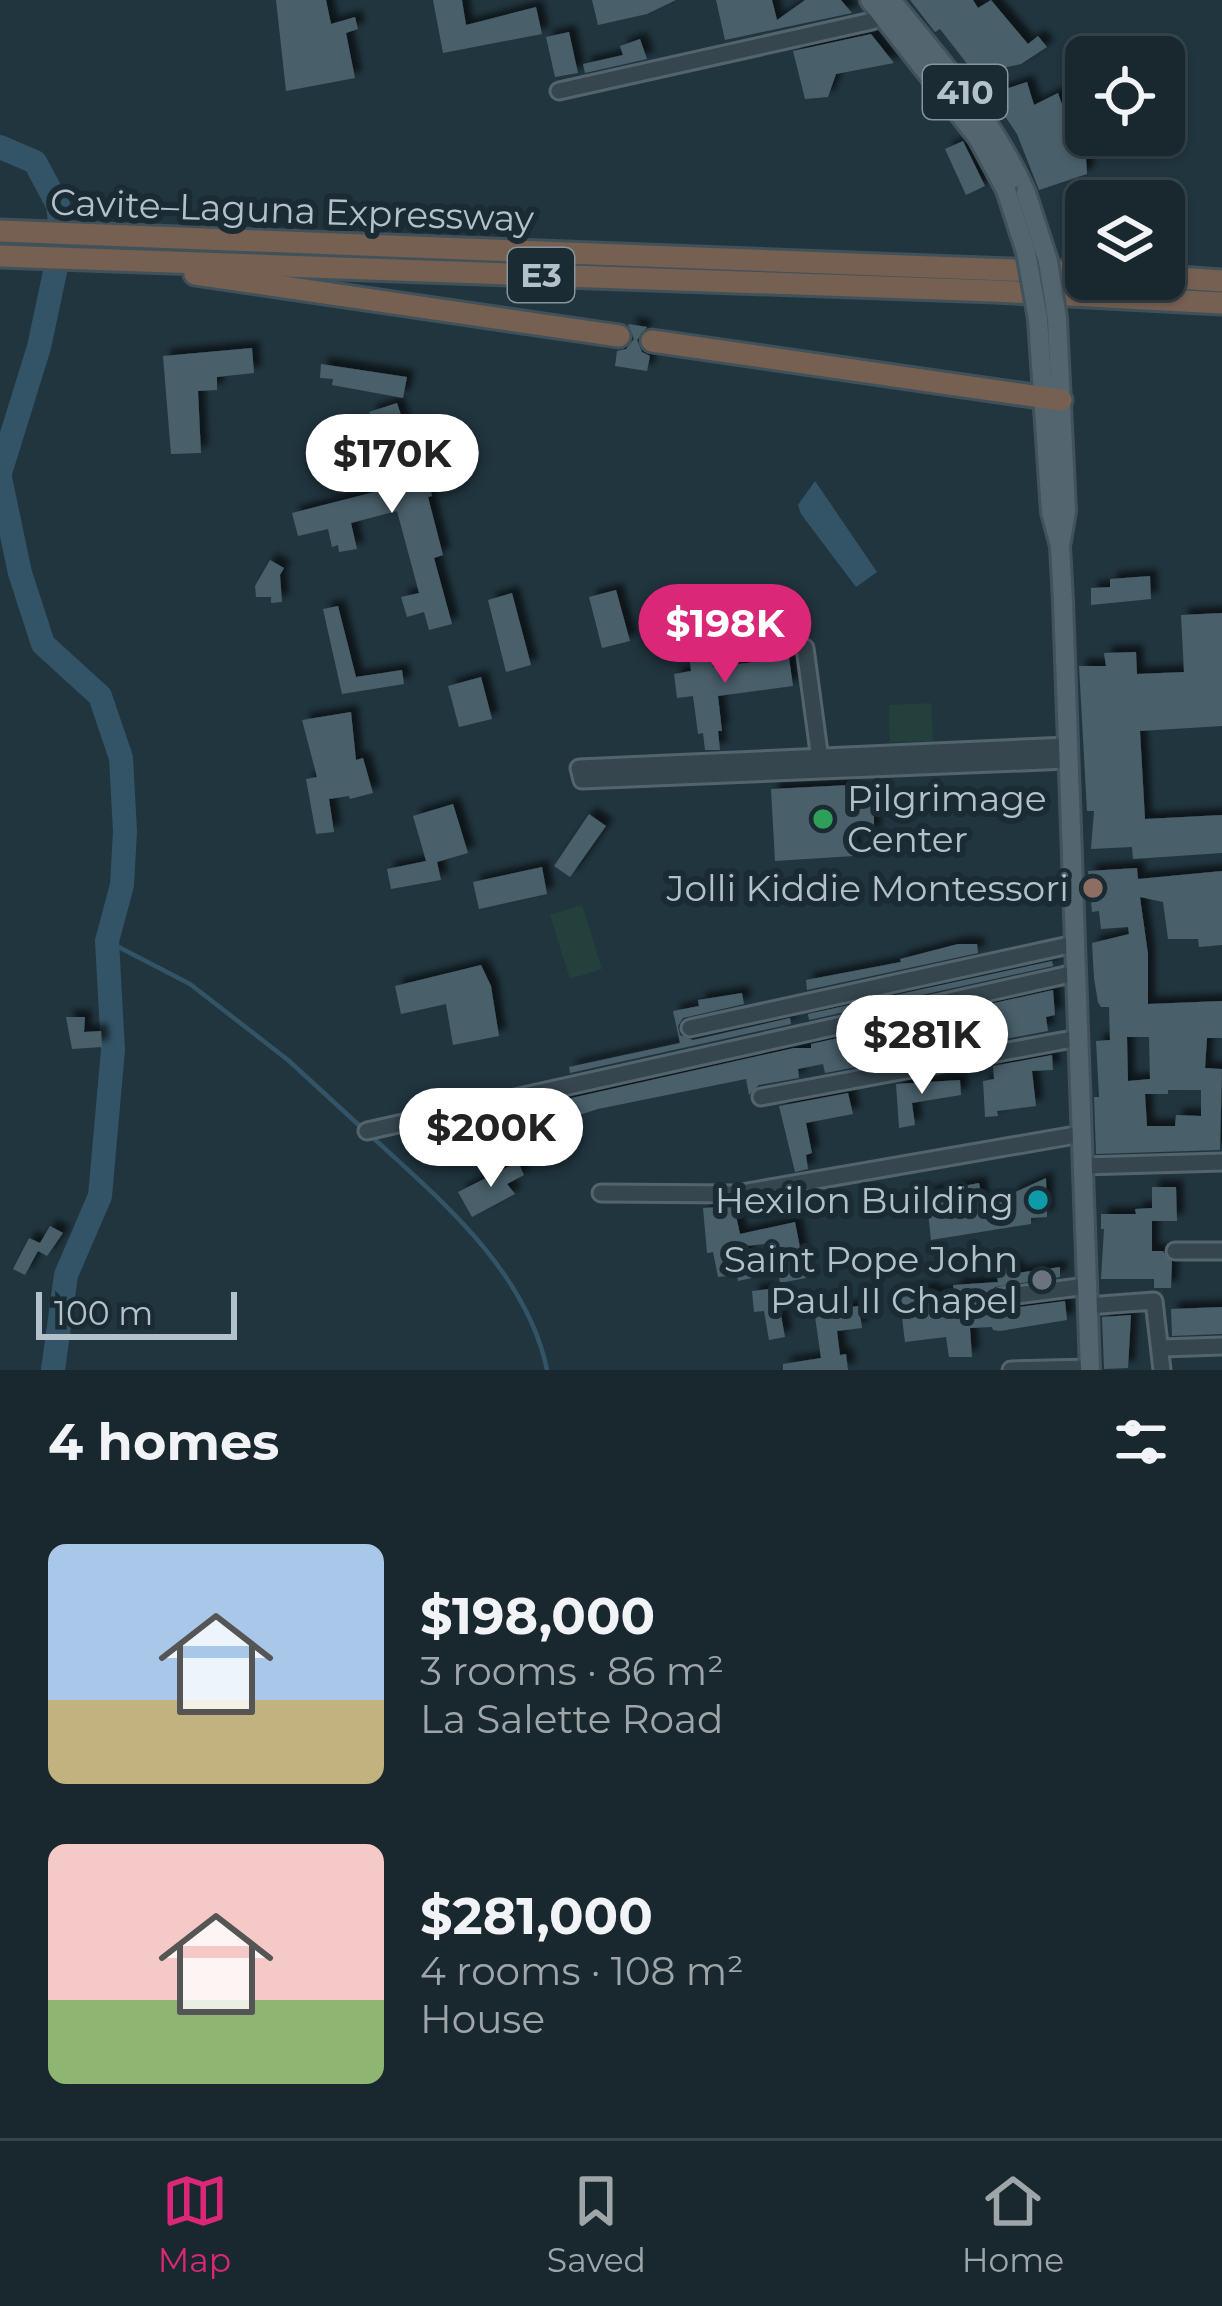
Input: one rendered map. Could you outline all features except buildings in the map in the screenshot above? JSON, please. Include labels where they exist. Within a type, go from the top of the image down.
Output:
[{"type":"highway","name":"Cavite–Laguna Expressway","points":[[9,232],[1065,272]]},
{"type":"highway","name":"Cavite–Laguna Expressway","points":[[8,256],[995,291],[1222,304]]},
{"type":"highway","points":[[88,259],[619,336]]},
{"type":"highway","points":[[1185,276],[1222,277]]},
{"type":"highway","points":[[652,340],[1053,399]]},
{"type":"main road","name":"410","points":[[880,4],[963,88],[1010,160],[1016,191],[1048,261],[1051,512],[1060,546],[1090,1369]]},
{"type":"street","points":[[559,91],[872,21],[880,4]]},
{"type":"street","points":[[806,648],[820,763]]},
{"type":"street","points":[[580,774],[1067,753]]},
{"type":"street","points":[[690,1028],[1074,944]]},
{"type":"street","points":[[367,1131],[1075,974]]},
{"type":"street","points":[[760,1097],[1078,1038]]},
{"type":"street","points":[[601,1193],[736,1194],[1082,1134]]},
{"type":"street","points":[[1083,1166],[1222,1162]]},
{"type":"street","points":[[1175,1251],[1222,1251]]},
{"type":"street","points":[[1001,1297],[1154,1301],[1162,1370]]},
{"type":"street","points":[[1162,1348],[1222,1346]]},
{"type":"street","points":[[1011,1370],[1090,1369]]},
{"type":"green space","points":[[931,703],[933,741],[890,742],[889,705]]},
{"type":"green space","points":[[582,905],[602,969],[570,979],[550,915]]},
{"type":"water","points":[[815,481],[877,572],[856,587],[801,514],[798,505]]},
{"type":"waterway","points":[[0,147],[35,162],[58,205],[62,239],[39,347],[0,473]]},
{"type":"waterway","points":[[0,478],[20,573],[43,644],[100,696],[121,758],[125,831],[122,885],[107,941],[113,1050],[100,1196],[66,1275],[53,1370]]},
{"type":"waterway","points":[[107,941],[190,984],[288,1060],[361,1127]]},
{"type":"waterway","points":[[370,1135],[452,1212],[501,1270],[537,1334],[547,1370]]},
{"type":"place","name":"Pilgrimage Center","points":[[823,819]]},
{"type":"place","name":"Jolli Kiddie Montessori","points":[[1093,888]]},
{"type":"place","name":"Hexilon Building","points":[[1038,1200]]},
{"type":"place","name":"Saint Pope John Paul II Chapel","points":[[1042,1280]]}]
